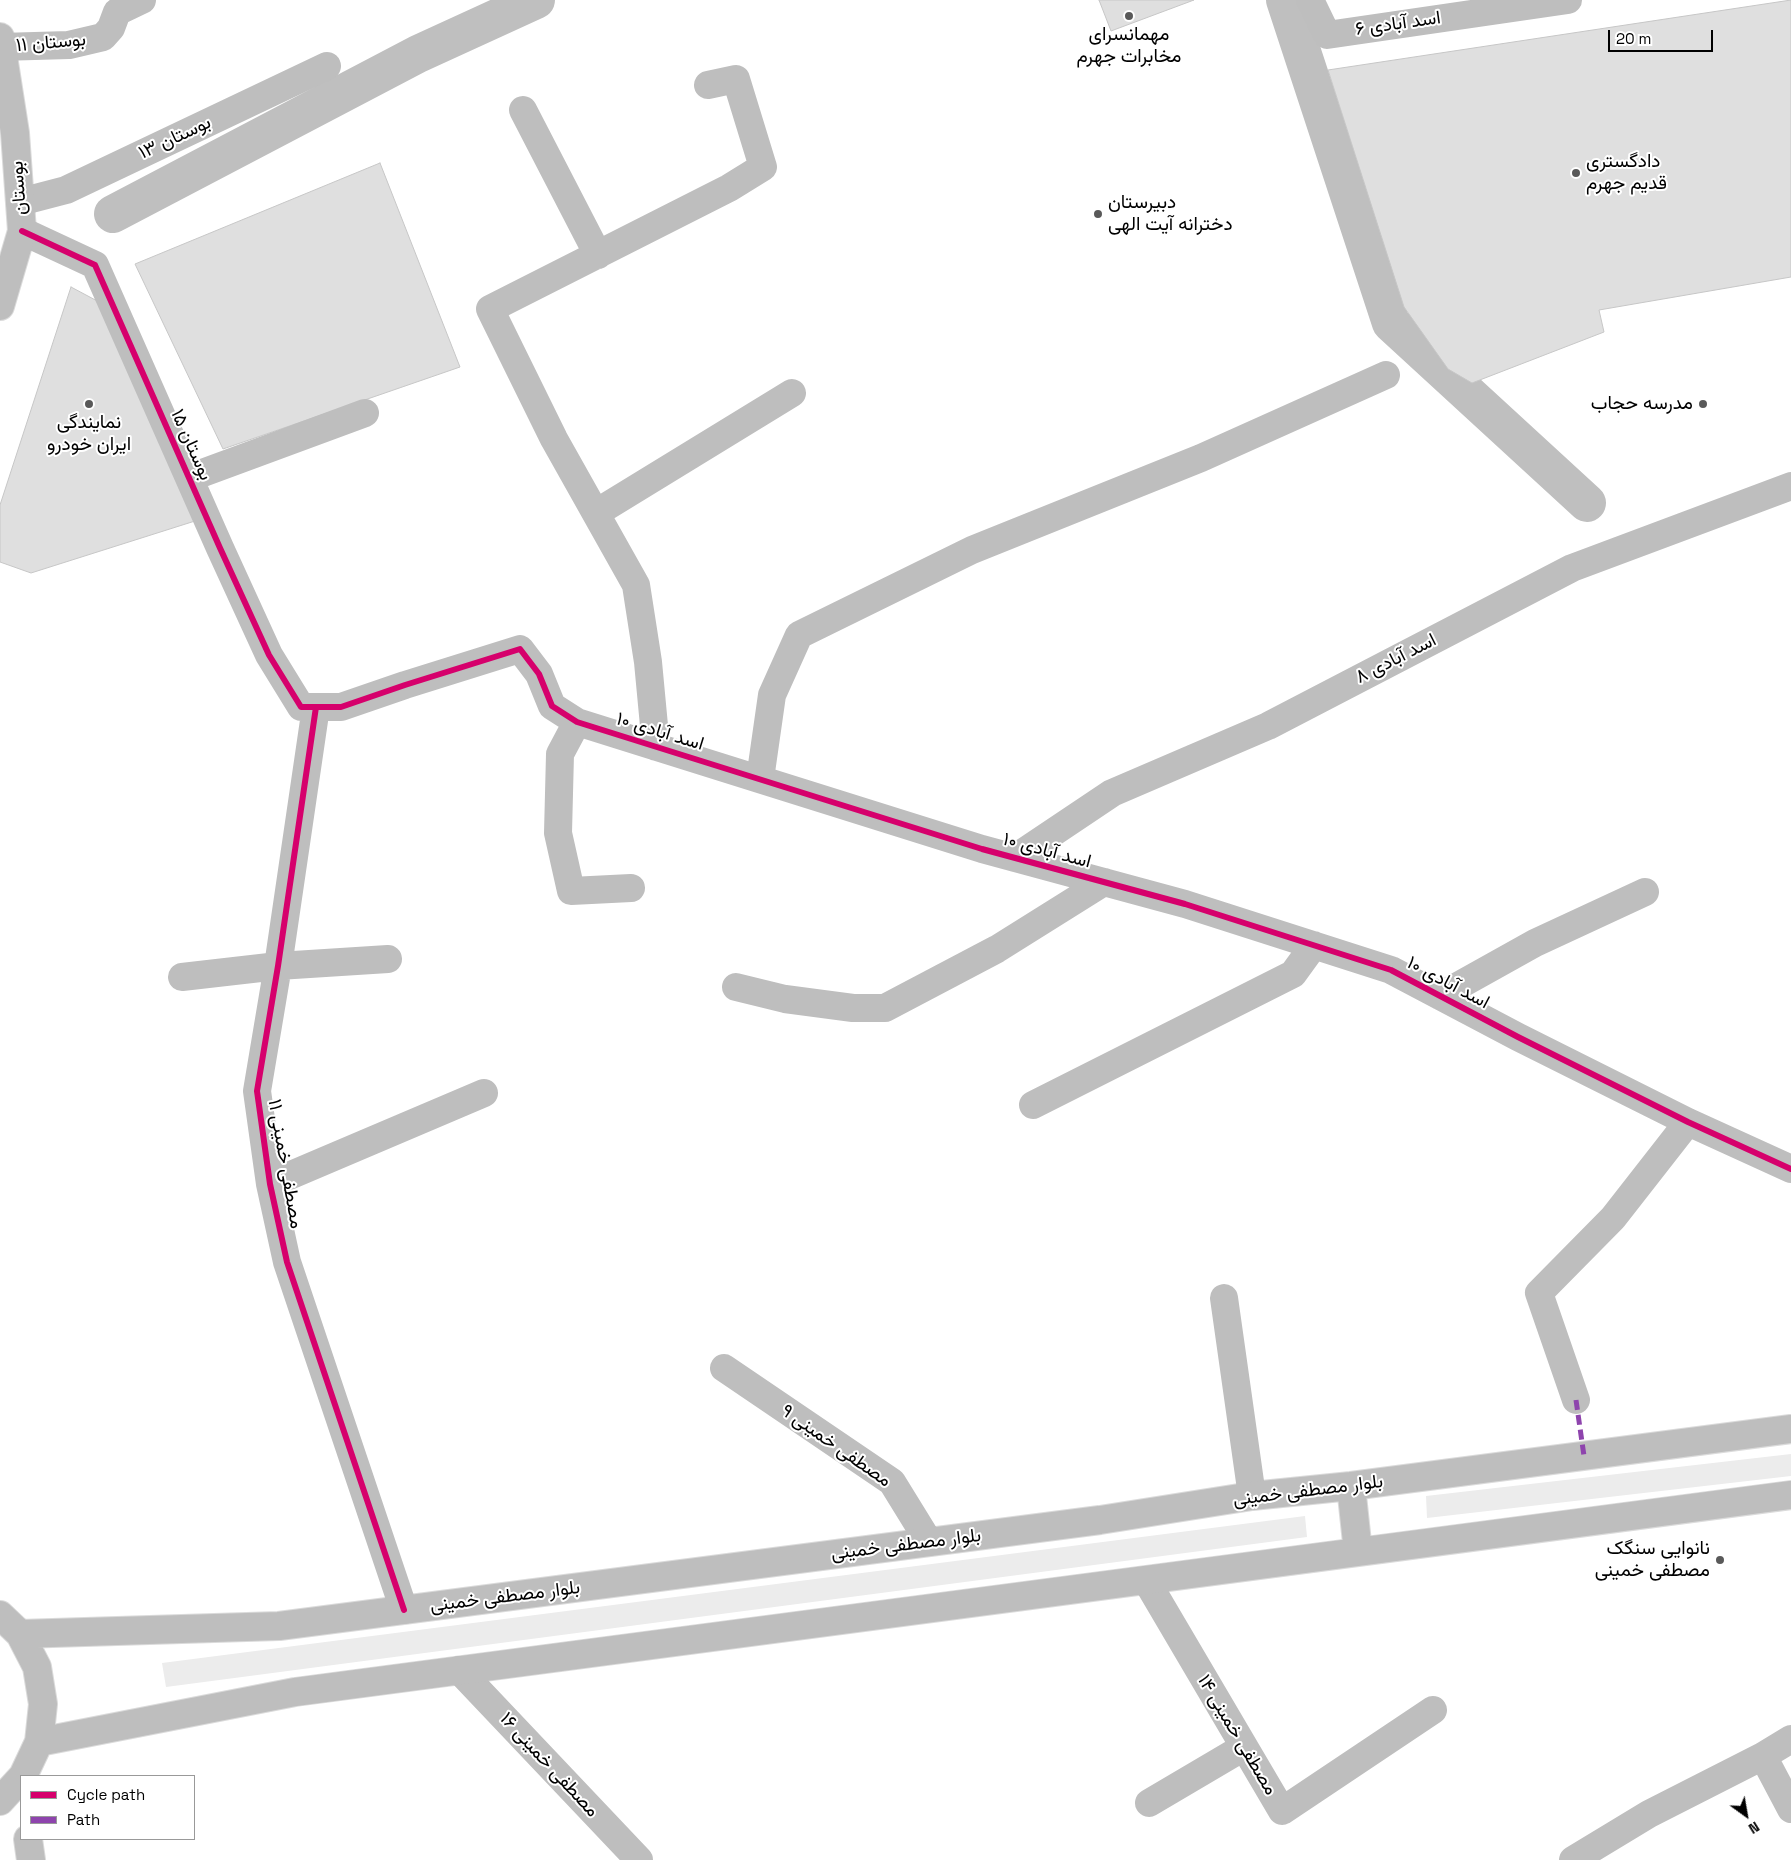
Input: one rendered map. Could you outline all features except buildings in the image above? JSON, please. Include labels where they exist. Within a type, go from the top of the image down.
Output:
[{"type":"street","name":"بوستان ۱۱","points":[[0,44],[69,45],[103,37],[111,28],[114,6],[142,0]]},
{"type":"street","name":"اسد آبادی ۶","points":[[1310,0],[1327,35],[1568,0]]},
{"type":"street","name":"بوستان","points":[[0,44],[15,133],[22,231],[0,306]]},
{"type":"street","name":"بوستان ۱۳","points":[[20,202],[66,190],[327,66]]},
{"type":"street","points":[[656,747],[648,662],[636,585],[554,439],[490,309],[728,188],[763,167],[736,79],[708,86]]},
{"type":"street","points":[[522,110],[598,255]]},
{"type":"street","name":"بوستان ۱۵","points":[[22,231],[95,265],[269,655],[309,707]]},
{"type":"street","points":[[760,779],[772,695],[799,635],[972,550],[1201,458],[1386,375]]},
{"type":"street","points":[[596,513],[792,393]]},
{"type":"street","points":[[189,478],[365,413]]},
{"type":"street","name":"اسد آبادی ۸","points":[[1015,858],[1112,793],[1268,726],[1572,568],[1791,486]]},
{"type":"street","name":"اسد آبادی ۱۰","points":[[309,707],[341,707],[520,649],[539,674],[552,706],[577,722],[973,846],[1185,904],[1391,970],[1518,1037],[1688,1122],[1791,1169]]},
{"type":"street","name":"مصطفی خمینی ۱۱","points":[[309,707],[278,966],[257,1091],[270,1184],[290,1271],[404,1610]]},
{"type":"street","points":[[577,722],[560,754],[558,833],[571,891],[631,888]]},
{"type":"street","points":[[736,987],[785,999],[853,1008],[885,1008],[997,950],[1104,882]]},
{"type":"street","points":[[1440,996],[1535,943],[1645,892]]},
{"type":"street","points":[[1032,1105],[1293,974],[1314,945]]},
{"type":"street","points":[[182,977],[278,966],[388,959]]},
{"type":"street","points":[[270,1184],[484,1093]]},
{"type":"street","points":[[1576,1400],[1539,1293],[1613,1218],[1688,1122]]},
{"type":"street","points":[[1224,1298],[1252,1496]]},
{"type":"street","name":"مصطفی خمینی ۹","points":[[724,1368],[892,1482],[929,1542]]},
{"type":"street","name":"بلوار مصطفی خمینی","points":[[20,1634],[279,1626],[1100,1520],[1252,1496],[1351,1486],[1791,1429]]},
{"type":"street","points":[[1351,1486],[1358,1552]]},
{"type":"street","points":[[39,1742],[295,1692],[1791,1495]]},
{"type":"street","name":"مصطفی خمینی ۱۴","points":[[1146,1580],[1282,1811],[1433,1710]]},
{"type":"street","points":[[0,1614],[20,1634],[37,1667],[43,1704],[39,1742],[23,1775]]},
{"type":"street","name":"مصطفی خمینی ۱۶","points":[[459,1670],[639,1860]]},
{"type":"street","points":[[1573,1860],[1649,1814],[1763,1756],[1791,1739]]},
{"type":"street","points":[[1149,1803],[1244,1747]]},
{"type":"street","points":[[1763,1756],[1791,1809]]},
{"type":"street","points":[[0,1801],[20,1779]]},
{"type":"street","points":[[28,1840],[31,1860]]},
{"type":"shaded area","points":[[1791,1454],[1791,1476],[1427,1518],[1426,1496]]},
{"type":"shaded area","points":[[1305,1516],[1307,1537],[166,1687],[162,1663]]},
{"type":"waterway","points":[[113,214],[418,54],[536,0]]},
{"type":"waterway","points":[[1285,0],[1391,323],[1587,503]]},
{"type":"marked path","points":[[1576,1400],[1584,1456]]},
{"type":"cycle path","points":[[22,231],[95,265],[269,655],[301,707],[341,707],[520,649],[539,674],[552,706],[577,722],[982,849],[1185,904],[1391,970],[1518,1037],[1688,1122],[1791,1169]]},
{"type":"cycle path","points":[[316,707],[278,966],[257,1091],[270,1184],[287,1262],[404,1610]]},
{"type":"place","name":"مهمانسرای مخابرات جهرم","points":[[1129,16]]},
{"type":"place","name":"دادگستری قدیم جهرم","points":[[1576,173]]},
{"type":"place","name":"دبیرستان دخترانه آیت الهی","points":[[1098,214]]},
{"type":"place","name":"نمایندگی ایران خودرو","points":[[89,404]]},
{"type":"place","name":"مدرسه حجاب","points":[[1703,404]]},
{"type":"place","name":"نانوایی سنگک مصطفی خمینی","points":[[1720,1560]]}]
